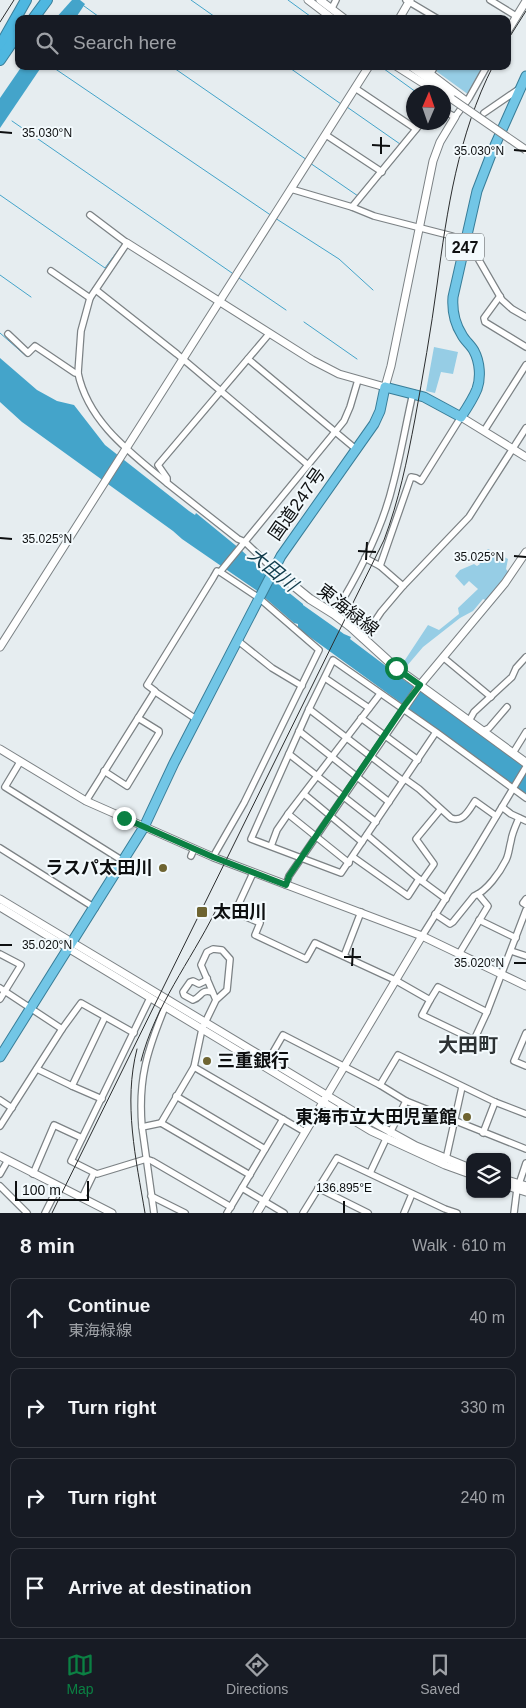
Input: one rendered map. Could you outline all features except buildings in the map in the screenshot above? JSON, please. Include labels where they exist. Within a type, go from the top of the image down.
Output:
[{"type":"highway","points":[[19,15],[26,0]]},
{"type":"highway","points":[[22,15],[32,0]]},
{"type":"highway","points":[[31,15],[41,0]]},
{"type":"highway","points":[[36,15],[47,0]]},
{"type":"highway","points":[[0,60],[15,23]]},
{"type":"highway","points":[[3,49],[15,26]]},
{"type":"highway","points":[[3,49],[15,38]]},
{"type":"highway","name":"247","points":[[461,417],[477,390],[480,370],[476,354],[462,335],[455,320],[453,308],[455,285],[478,186],[526,76]]},
{"type":"highway","points":[[385,387],[413,393],[461,417]]},
{"type":"highway","name":"国道247号","points":[[0,1058],[144,827],[196,719],[280,556],[374,424],[380,410],[385,387]]},
{"type":"main road","name":"東海緑線","points":[[272,572],[334,614],[391,664],[513,753],[526,765]]},
{"type":"street","points":[[308,0],[332,8],[341,15]]},
{"type":"street","points":[[332,8],[336,0]]},
{"type":"street","points":[[490,0],[516,16]]},
{"type":"street","points":[[401,15],[409,1],[432,15]]},
{"type":"street","points":[[511,25],[526,1]]},
{"type":"street","points":[[318,2],[329,15]]},
{"type":"street","points":[[0,647],[366,70]]},
{"type":"street","points":[[403,70],[428,85]]},
{"type":"street","points":[[415,70],[433,85]]},
{"type":"street","points":[[426,70],[466,101]]},
{"type":"street","points":[[90,216],[127,243],[269,334],[326,368],[358,380],[385,387],[391,366],[433,161],[440,142],[485,70]]},
{"type":"street","points":[[355,88],[406,122]]},
{"type":"street","points":[[484,113],[521,88]]},
{"type":"street","points":[[451,98],[526,150]]},
{"type":"street","points":[[451,115],[455,117]]},
{"type":"street","points":[[352,207],[415,130]]},
{"type":"street","points":[[326,135],[382,172]]},
{"type":"street","points":[[291,189],[352,207],[374,216],[452,236],[472,248],[500,296],[512,309],[526,318]]},
{"type":"street","points":[[127,243],[90,298],[81,331],[78,373],[85,396],[108,431],[167,482],[244,544],[272,572]]},
{"type":"street","points":[[51,271],[90,298]]},
{"type":"street","points":[[96,290],[221,391],[308,465]]},
{"type":"street","points":[[500,296],[484,318],[485,322],[526,347]]},
{"type":"street","points":[[8,334],[28,353],[35,346],[75,373],[78,373]]},
{"type":"street","points":[[167,482],[168,478],[158,465],[269,334]]},
{"type":"street","points":[[248,359],[357,450]]},
{"type":"street","points":[[484,431],[526,364]]},
{"type":"street","points":[[196,719],[147,685],[212,578],[218,571],[220,572],[244,544],[344,421],[358,380]]},
{"type":"street","points":[[334,614],[351,587],[384,511],[393,485],[413,393]]},
{"type":"street","points":[[380,566],[401,508],[408,482],[411,478],[416,478],[421,482],[461,417],[526,457]]},
{"type":"street","points":[[363,639],[403,586],[469,517],[526,428]]},
{"type":"street","points":[[286,885],[289,876],[384,735],[420,686],[505,583],[526,552]]},
{"type":"street","points":[[365,558],[380,566],[403,586]]},
{"type":"street","points":[[213,857],[244,803],[319,650],[259,598],[220,572]]},
{"type":"street","points":[[237,640],[272,668],[302,686]]},
{"type":"street","points":[[469,721],[474,712],[512,677],[516,668],[526,657]]},
{"type":"street","points":[[444,658],[491,697]]},
{"type":"street","points":[[436,732],[341,873],[251,839],[333,660],[380,694],[404,708],[526,798]]},
{"type":"street","points":[[325,678],[369,708]]},
{"type":"street","points":[[86,801],[154,691]]},
{"type":"street","points":[[271,846],[277,830],[288,814],[380,694]]},
{"type":"street","points":[[483,731],[489,728],[507,707]]},
{"type":"street","points":[[309,709],[418,789],[451,818],[457,820],[462,818],[476,801],[496,816]]},
{"type":"street","points":[[104,771],[127,786],[159,733],[159,731],[138,718]]},
{"type":"street","points":[[361,718],[418,760]]},
{"type":"street","points":[[299,731],[389,802]]},
{"type":"street","points":[[513,753],[526,732]]},
{"type":"street","points":[[0,749],[86,801],[213,857],[422,936],[526,986]]},
{"type":"street","points":[[289,754],[376,822]]},
{"type":"street","points":[[20,762],[5,787],[123,861]]},
{"type":"street","points":[[257,1213],[395,980],[526,765]]},
{"type":"street","points":[[304,794],[362,842]]},
{"type":"street","points":[[502,807],[526,821]]},
{"type":"street","points":[[288,814],[316,837],[408,896],[434,864],[416,839],[440,810]]},
{"type":"street","points":[[435,914],[450,924],[474,896],[492,880],[506,861],[511,839],[519,818]]},
{"type":"street","points":[[367,835],[420,880],[446,899]]},
{"type":"street","points":[[0,848],[95,908]]},
{"type":"street","points":[[191,856],[194,849]]},
{"type":"street","points":[[253,873],[235,912],[260,923],[256,935],[306,960],[315,943],[395,980],[430,1000]]},
{"type":"street","points":[[459,954],[488,906],[478,894]]},
{"type":"street","points":[[0,899],[150,998],[268,1060],[324,1099]]},
{"type":"street","points":[[526,899],[524,903],[526,905]]},
{"type":"street","points":[[0,907],[71,946],[388,1136],[445,1166],[466,1173]]},
{"type":"street","points":[[487,1012],[438,988],[422,1015],[474,1040],[487,1012],[526,910]]},
{"type":"street","points":[[344,956],[361,912]]},
{"type":"street","points":[[479,920],[516,938]]},
{"type":"street","points":[[161,1123],[194,1067],[204,1026],[216,1000],[227,990],[230,959],[222,950],[213,948],[207,952],[201,965],[216,1000]]},
{"type":"street","points":[[511,951],[526,956]]},
{"type":"street","points":[[0,954],[22,965],[3,989],[0,999]]},
{"type":"street","points":[[199,984],[207,978]]},
{"type":"street","points":[[202,993],[199,984],[193,981],[190,982],[183,992],[184,995],[193,1000],[202,993],[212,992]]},
{"type":"street","points":[[3,989],[62,1029]]},
{"type":"street","points":[[150,998],[71,1161],[97,1174],[146,1159],[231,1207]]},
{"type":"street","points":[[0,1126],[62,1029],[81,1003],[134,1033]]},
{"type":"street","points":[[154,1213],[140,1104],[142,1078],[147,1055],[165,1007]]},
{"type":"street","points":[[72,1086],[105,1017]]},
{"type":"street","points":[[526,1032],[514,1059],[514,1061],[526,1066]]},
{"type":"street","points":[[268,1060],[283,1035],[380,1085],[406,1101],[526,1149]]},
{"type":"street","points":[[380,1085],[398,1055],[462,1087],[526,1114]]},
{"type":"street","points":[[194,1067],[305,1132]]},
{"type":"street","points":[[37,1069],[102,1099]]},
{"type":"street","points":[[446,1159],[462,1087]]},
{"type":"street","points":[[176,1096],[265,1149]]},
{"type":"street","points":[[0,1100],[12,1108]]},
{"type":"street","points":[[370,1173],[406,1101]]},
{"type":"street","points":[[483,1133],[495,1102]]},
{"type":"street","points":[[227,1213],[283,1119]]},
{"type":"street","points":[[142,1127],[161,1123],[250,1175]]},
{"type":"street","points":[[33,1174],[54,1125],[82,1138]]},
{"type":"street","points":[[388,1136],[466,1166]]},
{"type":"street","points":[[0,1156],[112,1213]]},
{"type":"street","points":[[303,1213],[337,1158],[444,1211],[457,1213]]},
{"type":"street","points":[[0,1174],[8,1160]]},
{"type":"street","points":[[514,1213],[526,1163]]},
{"type":"street","points":[[82,1198],[94,1173]]},
{"type":"street","points":[[0,1186],[28,1213]]},
{"type":"street","points":[[520,1186],[526,1192]]},
{"type":"street","points":[[45,1213],[58,1187]]},
{"type":"street","points":[[242,1188],[284,1213]]},
{"type":"street","points":[[318,1188],[368,1213]]},
{"type":"street","points":[[404,1213],[412,1194]]},
{"type":"street","points":[[151,1196],[185,1213]]},
{"type":"shaded area","points":[[72,0],[80,0],[85,4],[78,15],[59,15]]},
{"type":"shaded area","points":[[19,70],[39,70],[0,128],[0,98]]},
{"type":"shaded area","points":[[437,70],[483,70],[469,95]]},
{"type":"shaded area","points":[[434,347],[458,352],[453,374],[441,372],[435,393],[426,391]]},
{"type":"shaded area","points":[[0,358],[37,390],[57,401],[74,405],[105,445],[189,511],[195,515],[196,513],[267,574],[276,579],[277,583],[303,605],[351,637],[350,639],[407,682],[409,681],[409,683],[526,768],[526,795],[298,630],[298,624],[294,623],[256,590],[182,539],[22,422],[0,402]]},
{"type":"shaded area","points":[[488,549],[508,559],[506,569],[509,573],[488,601],[483,599],[473,611],[460,618],[423,647],[406,667],[403,663],[428,625],[439,630],[459,614],[458,608],[478,589],[469,581],[464,586],[455,576],[460,570],[474,564],[477,566],[480,564],[478,561]]},
{"type":"waterway","points":[[191,0],[212,15]]},
{"type":"waterway","points":[[288,0],[309,15]]},
{"type":"waterway","points":[[84,6],[96,15]]},
{"type":"waterway","points":[[57,70],[272,216]]},
{"type":"waterway","points":[[177,70],[307,160]]},
{"type":"waterway","points":[[293,70],[341,104]]},
{"type":"waterway","points":[[386,70],[406,85]]},
{"type":"waterway","points":[[347,107],[400,144]]},
{"type":"waterway","points":[[12,121],[232,273]]},
{"type":"waterway","points":[[310,163],[358,196]]},
{"type":"waterway","points":[[0,195],[105,268],[122,245]]},
{"type":"waterway","points":[[275,218],[339,259],[373,290]]},
{"type":"waterway","points":[[0,275],[31,297]]},
{"type":"waterway","points":[[239,278],[286,310]]},
{"type":"waterway","points":[[304,322],[357,359]]},
{"type":"waterway","points":[[0,333],[26,356]]},
{"type":"railway","points":[[0,22],[14,0]]},
{"type":"railway","points":[[511,35],[526,11]]},
{"type":"railway","points":[[52,1213],[384,540],[398,495],[412,435],[430,336],[445,229],[456,173],[471,119],[491,70]]},
{"type":"railway","points":[[141,1061],[147,1041],[164,1003],[215,912]]},
{"type":"railway","points":[[137,1049],[131,1090],[132,1131],[145,1213]]},
{"type":"place","name":"ラスパ太田川","points":[[163,868]]},
{"type":"place","name":"太田川","points":[[202,912]]},
{"type":"place","name":"三重銀行","points":[[207,1061]]},
{"type":"place","name":"東海市立大田児童館","points":[[467,1117]]},
{"type":"district","name":"大田町","points":[[468,1045]]},
{"type":"route","points":[[124,818],[213,857],[286,885],[289,876],[420,685],[396,668]]},
{"type":"water label","name":"大田川","points":[[273,569]]}]
